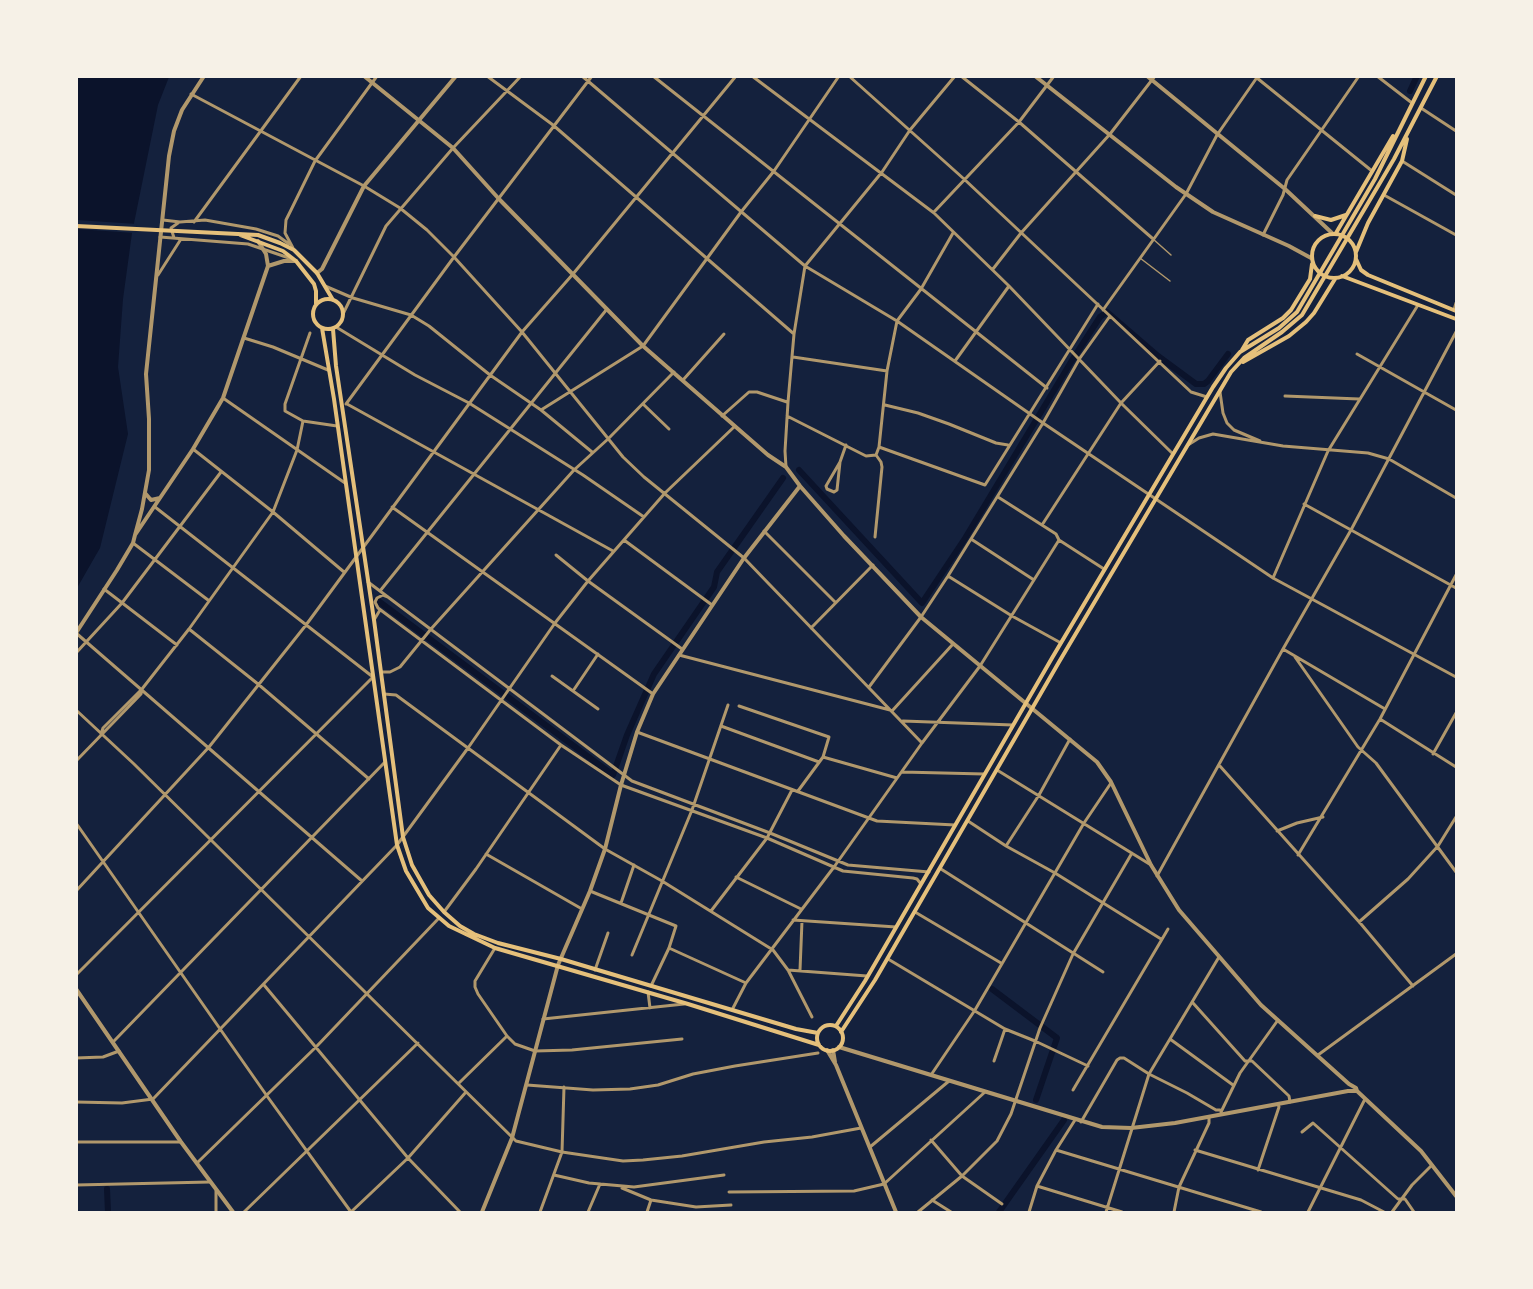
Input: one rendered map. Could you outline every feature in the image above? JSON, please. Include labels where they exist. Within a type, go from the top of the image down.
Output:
[{"type":"main road","points":[[1240,352],[1279,328],[1297,312],[1375,179],[1426,76]]},
{"type":"main road","points":[[841,1032],[888,959],[1031,709],[1236,365],[1292,325],[1302,315],[1408,133],[1437,76]]},
{"type":"main road","points":[[836,1026],[897,927],[1060,643],[1207,397],[1248,340],[1283,318],[1291,310],[1310,279],[1311,252],[1316,241],[1334,233],[1349,213],[1403,121]]},
{"type":"main road","points":[[1312,264],[1324,276],[1335,278],[1352,269],[1368,224],[1402,161],[1408,133]]},
{"type":"main road","points":[[1315,216],[1331,220],[1349,213]]},
{"type":"main road","points":[[76,226],[230,233],[258,235],[294,250],[317,273],[333,300],[340,305],[343,314],[341,322],[334,328],[322,328],[315,322],[313,318],[316,304],[314,284],[296,261],[283,251],[230,233]]},
{"type":"main road","points":[[1334,233],[1347,238],[1354,247],[1361,270],[1368,275],[1455,310]]},
{"type":"main road","points":[[1342,276],[1456,319]]},
{"type":"main road","points":[[1236,365],[1281,342],[1298,330],[1314,313],[1335,278]]},
{"type":"main road","points":[[316,304],[324,299],[333,300]]},
{"type":"main road","points":[[322,328],[397,845],[415,887],[428,908],[449,926],[495,948],[688,1004],[819,1045],[827,1050],[839,1047],[843,1040],[836,1026]]},
{"type":"main road","points":[[334,328],[336,366],[374,620],[403,837],[418,880],[431,899],[460,926],[498,943],[561,959],[796,1029],[818,1033]]},
{"type":"main road","points":[[818,1033],[826,1026],[836,1026]]},
{"type":"main road","points":[[818,1033],[819,1045]]},
{"type":"street","points":[[204,76],[182,110],[174,131],[146,374],[149,470],[145,493],[133,543],[76,633],[362,881]]},
{"type":"street","points":[[194,222],[301,76]]},
{"type":"street","points":[[364,76],[453,148],[499,199],[643,346],[734,427],[786,467],[800,486],[921,616],[1097,762],[1112,782],[1151,866],[1179,910],[1261,1005],[1356,1088],[1433,1164],[1456,1196]]},
{"type":"street","points":[[294,250],[285,233],[286,220],[315,161],[377,76]]},
{"type":"street","points":[[317,273],[322,269],[364,186],[456,76]]},
{"type":"street","points":[[487,76],[553,125],[794,334]]},
{"type":"street","points":[[343,314],[386,226],[453,148],[520,76]]},
{"type":"street","points":[[582,76],[805,267],[897,321],[1041,422],[1274,578],[1416,653],[1456,677]]},
{"type":"street","points":[[346,404],[553,125],[592,76]]},
{"type":"street","points":[[653,76],[1047,388]]},
{"type":"street","points":[[76,891],[209,747],[306,625],[522,332],[573,274],[736,76]]},
{"type":"street","points":[[752,76],[934,213],[993,269],[1173,454]]},
{"type":"street","points":[[541,410],[643,346],[741,212],[774,171],[839,76]]},
{"type":"street","points":[[849,76],[964,179],[1191,392],[1207,397]]},
{"type":"street","points":[[786,467],[787,416],[794,334],[805,267],[882,172],[910,130],[955,76]]},
{"type":"street","points":[[961,76],[1019,122],[1153,238]]},
{"type":"street","points":[[1035,76],[1186,194],[1213,212],[1311,258]]},
{"type":"street","points":[[934,213],[1019,122],[1054,76]]},
{"type":"street","points":[[1147,76],[1154,79],[1334,233]]},
{"type":"street","points":[[1263,235],[1287,180],[1359,76]]},
{"type":"street","points":[[1377,76],[1412,103]]},
{"type":"street","points":[[869,687],[948,576],[998,496],[1078,357],[1153,238],[1186,194],[1217,135],[1256,77],[1372,171]]},
{"type":"street","points":[[993,269],[1021,233],[1110,134],[1154,79]]},
{"type":"street","points":[[191,94],[364,186],[400,208],[454,257],[522,332],[623,458],[738,552],[922,743]]},
{"type":"street","points":[[1421,108],[1456,131]]},
{"type":"street","points":[[1402,161],[1456,195]]},
{"type":"street","points":[[1384,195],[1456,234]]},
{"type":"street","points":[[163,220],[180,222],[205,220],[256,229],[278,236],[294,250]]},
{"type":"street","points":[[174,238],[171,228],[180,222]]},
{"type":"street","points":[[876,455],[885,405],[887,371],[897,321],[921,289],[953,233]]},
{"type":"street","points":[[160,237],[248,244],[296,261]]},
{"type":"street","points":[[157,275],[181,239]]},
{"type":"street","points":[[135,535],[193,449],[223,398],[268,266],[264,249],[257,241]]},
{"type":"street","points":[[268,266],[284,261],[296,261]]},
{"type":"street","points":[[325,286],[352,298],[411,315],[429,326],[490,375],[541,410],[592,452]]},
{"type":"street","points":[[955,361],[1009,286]]},
{"type":"street","points":[[1455,310],[1456,303]]},
{"type":"street","points":[[879,447],[985,485],[990,480],[1008,445],[1072,350],[1098,304]]},
{"type":"street","points":[[1274,578],[1328,451],[1419,304]]},
{"type":"street","points":[[380,591],[607,309]]},
{"type":"street","points":[[334,328],[469,403],[644,517]]},
{"type":"street","points":[[1157,876],[1351,530],[1456,332]]},
{"type":"street","points":[[310,333],[285,407],[287,413],[303,420],[337,426]]},
{"type":"street","points":[[683,380],[724,334]]},
{"type":"street","points":[[244,338],[302,358],[328,370]]},
{"type":"street","points":[[1357,354],[1456,410]]},
{"type":"street","points":[[793,357],[887,371]]},
{"type":"street","points":[[1042,525],[1122,403],[1160,361]]},
{"type":"street","points":[[381,672],[390,672],[400,667],[430,629],[574,470],[674,372]]},
{"type":"street","points":[[722,416],[749,392],[757,392],[788,402]]},
{"type":"street","points":[[1220,392],[1222,414],[1227,423],[1234,430],[1268,444]]},
{"type":"street","points":[[1285,396],[1359,399]]},
{"type":"street","points":[[223,398],[345,483]]},
{"type":"street","points":[[341,401],[613,551]]},
{"type":"street","points":[[643,404],[669,429]]},
{"type":"street","points":[[885,405],[918,413],[996,443],[1008,445]]},
{"type":"street","points":[[787,416],[866,456],[876,455]]},
{"type":"street","points":[[76,760],[101,734],[103,728],[142,689],[177,645],[273,512],[297,450],[303,420]]},
{"type":"street","points":[[76,1102],[122,1103],[153,1099],[397,845],[555,623],[588,581],[665,493],[734,427]]},
{"type":"street","points":[[1186,447],[1199,438],[1213,434],[1268,444],[1368,453],[1389,459],[1456,498]]},
{"type":"street","points":[[840,462],[837,490],[834,492],[826,486],[840,462],[846,445]]},
{"type":"street","points":[[193,449],[273,512],[344,573]]},
{"type":"street","points":[[875,537],[882,467],[882,462],[876,455]]},
{"type":"street","points":[[76,653],[122,603],[221,472]]},
{"type":"street","points":[[482,1212],[512,1138],[558,965],[590,891],[605,849],[621,785],[651,692],[678,654],[708,603],[800,486]]},
{"type":"street","points":[[145,493],[151,500],[161,498]]},
{"type":"street","points":[[998,496],[1056,534],[1059,540],[1105,569]]},
{"type":"street","points":[[1304,504],[1456,588]]},
{"type":"street","points":[[76,975],[373,677],[155,507]]},
{"type":"street","points":[[392,507],[651,692]]},
{"type":"street","points":[[764,531],[835,602]]},
{"type":"street","points":[[971,539],[1034,580]]},
{"type":"street","points":[[624,540],[708,603]]},
{"type":"street","points":[[732,1010],[746,983],[838,862],[897,777],[980,666],[1059,540]]},
{"type":"street","points":[[133,543],[208,600]]},
{"type":"street","points":[[556,555],[680,648]]},
{"type":"street","points":[[811,628],[873,565]]},
{"type":"street","points":[[1298,855],[1362,751],[1456,575]]},
{"type":"street","points":[[948,576],[1060,643]]},
{"type":"street","points":[[368,582],[507,691],[633,781],[770,833],[848,866],[929,872]]},
{"type":"street","points":[[104,589],[177,645]]},
{"type":"street","points":[[388,597],[383,595],[376,600],[380,610],[502,698],[561,745],[621,785],[767,838],[843,871],[913,878],[917,879],[921,886]]},
{"type":"street","points":[[374,620],[380,610]]},
{"type":"street","points":[[189,628],[369,779]]},
{"type":"street","points":[[892,711],[953,644]]},
{"type":"street","points":[[1283,649],[1385,709]]},
{"type":"street","points":[[573,691],[598,654]]},
{"type":"street","points":[[678,654],[892,711]]},
{"type":"street","points":[[1296,657],[1362,751],[1376,763],[1456,872]]},
{"type":"street","points":[[552,676],[598,709]]},
{"type":"street","points":[[384,694],[396,695],[605,849],[662,881],[773,950],[788,970],[812,1017]]},
{"type":"street","points":[[633,955],[692,810],[728,705]]},
{"type":"street","points":[[739,706],[826,735],[830,740],[823,757],[798,791]]},
{"type":"street","points":[[76,710],[135,764],[516,1141],[562,1152],[623,1161],[682,1156],[861,1128]]},
{"type":"street","points":[[1433,754],[1456,713]]},
{"type":"street","points":[[1380,719],[1456,767]]},
{"type":"street","points":[[901,721],[1014,724]]},
{"type":"street","points":[[721,726],[819,762]]},
{"type":"street","points":[[637,732],[877,821],[956,825]]},
{"type":"street","points":[[1006,846],[1039,795],[1070,740]]},
{"type":"street","points":[[444,912],[561,745]]},
{"type":"street","points":[[823,757],[897,777]]},
{"type":"street","points":[[114,1041],[385,762]]},
{"type":"street","points":[[1219,765],[1413,986]]},
{"type":"street","points":[[997,770],[1151,866]]},
{"type":"street","points":[[902,772],[985,774]]},
{"type":"street","points":[[931,1075],[975,1010],[1084,823],[1112,782]]},
{"type":"street","points":[[711,911],[767,838],[792,789]]},
{"type":"street","points":[[1277,831],[1297,823],[1323,817]]},
{"type":"street","points":[[1359,922],[1408,879],[1438,846],[1456,817]]},
{"type":"street","points":[[968,821],[1161,939]]},
{"type":"street","points":[[76,822],[267,1096],[351,1212],[408,1158],[467,1092]]},
{"type":"street","points":[[486,854],[582,909]]},
{"type":"street","points":[[918,1212],[962,1176],[997,1142],[1016,1101],[1040,1028],[1073,954],[1132,854]]},
{"type":"street","points":[[621,903],[634,866]]},
{"type":"street","points":[[941,869],[1102,972]]},
{"type":"street","points":[[736,878],[801,909]]},
{"type":"street","points":[[590,891],[676,926],[669,948],[651,986]]},
{"type":"street","points":[[915,912],[1001,963]]},
{"type":"street","points":[[197,1163],[316,1047],[439,918]]},
{"type":"street","points":[[793,920],[897,927]]},
{"type":"street","points":[[800,970],[802,921]]},
{"type":"street","points":[[1073,1089],[1168,929]]},
{"type":"street","points":[[596,970],[608,933]]},
{"type":"street","points":[[495,948],[475,981],[475,987],[507,1036],[515,1044],[535,1051],[572,1050],[682,1039]]},
{"type":"street","points":[[669,948],[746,983]]},
{"type":"street","points":[[1318,1055],[1456,954]]},
{"type":"street","points":[[1107,1210],[1149,1074],[1219,957]]},
{"type":"street","points":[[888,959],[1005,1029],[1088,1066]]},
{"type":"street","points":[[788,970],[868,976]]},
{"type":"street","points":[[264,985],[408,1158],[460,1212]]},
{"type":"street","points":[[76,989],[114,1041],[181,1142],[234,1212]]},
{"type":"street","points":[[648,992],[650,1008]]},
{"type":"street","points":[[1193,1003],[1245,1061],[1252,1061],[1289,1096],[1290,1102]]},
{"type":"street","points":[[543,1019],[688,1004]]},
{"type":"street","points":[[1221,1112],[1233,1085],[1278,1020]]},
{"type":"street","points":[[994,1061],[1005,1029]]},
{"type":"street","points":[[459,1083],[507,1036]]},
{"type":"street","points":[[1170,1040],[1233,1085]]},
{"type":"street","points":[[244,1212],[418,1043]]},
{"type":"street","points":[[839,1047],[1102,1127],[1131,1128],[1209,1117],[1221,1112],[1357,1091]]},
{"type":"street","points":[[827,1050],[836,1065],[896,1212]]},
{"type":"street","points":[[833,1050],[836,1065]]},
{"type":"street","points":[[76,1058],[103,1057],[120,1051]]},
{"type":"street","points":[[527,1085],[593,1090],[630,1089],[658,1085],[693,1074],[818,1053]]},
{"type":"street","points":[[1081,1122],[1120,1058],[1124,1058],[1149,1074],[1221,1112]]},
{"type":"street","points":[[870,1147],[949,1081]]},
{"type":"street","points":[[1348,1091],[1349,1084]]},
{"type":"street","points":[[540,1212],[562,1152],[564,1087]]},
{"type":"street","points":[[729,1192],[854,1191],[884,1184],[985,1092]]},
{"type":"street","points":[[1308,1212],[1365,1098]]},
{"type":"street","points":[[1258,1170],[1279,1107],[1278,1104]]},
{"type":"street","points":[[1174,1212],[1179,1187],[1209,1123],[1209,1117]]},
{"type":"street","points":[[1029,1212],[1037,1186],[1075,1120]]},
{"type":"street","points":[[1302,1132],[1313,1123],[1398,1199],[1405,1199],[1414,1212]]},
{"type":"street","points":[[931,1140],[962,1176],[1002,1204]]},
{"type":"street","points":[[76,1142],[181,1142]]},
{"type":"street","points":[[1056,1150],[1261,1212]]},
{"type":"street","points":[[1195,1150],[1360,1200],[1384,1212]]},
{"type":"street","points":[[1392,1212],[1412,1185],[1433,1164]]},
{"type":"street","points":[[554,1174],[600,1184],[634,1187],[724,1175]]},
{"type":"street","points":[[76,1185],[210,1182]]},
{"type":"street","points":[[588,1212],[600,1184]]},
{"type":"street","points":[[618,1186],[651,1200],[696,1207],[731,1205]]},
{"type":"street","points":[[1037,1186],[1107,1210],[1122,1212]]},
{"type":"street","points":[[216,1189],[216,1212]]},
{"type":"street","points":[[647,1212],[651,1200]]},
{"type":"street","points":[[932,1200],[951,1212]]},
{"type":"street","points":[[694,1212],[696,1207]]},
{"type":"lane","points":[[1153,238],[1171,255]]},
{"type":"lane","points":[[1140,258],[1170,281]]},
{"type":"water","points":[[77,77],[169,77],[158,105],[132,233],[123,299],[118,367],[128,434],[100,548],[77,588]]},
{"type":"pier","points":[[77,220],[137,224],[135,233],[76,229]]},
{"type":"waterway","points":[[1410,91],[1417,76]]},
{"type":"waterway","points":[[799,470],[922,603],[964,540],[1100,317],[1107,312],[1158,356],[1196,384],[1204,384],[1208,381],[1228,354]]},
{"type":"waterway","points":[[377,600],[613,775],[627,735],[654,674],[714,587],[717,572],[783,478]]},
{"type":"waterway","points":[[992,989],[1057,1038],[1036,1100]]},
{"type":"waterway","points":[[999,1212],[1064,1120]]},
{"type":"waterway","points":[[107,1189],[108,1212]]}]
